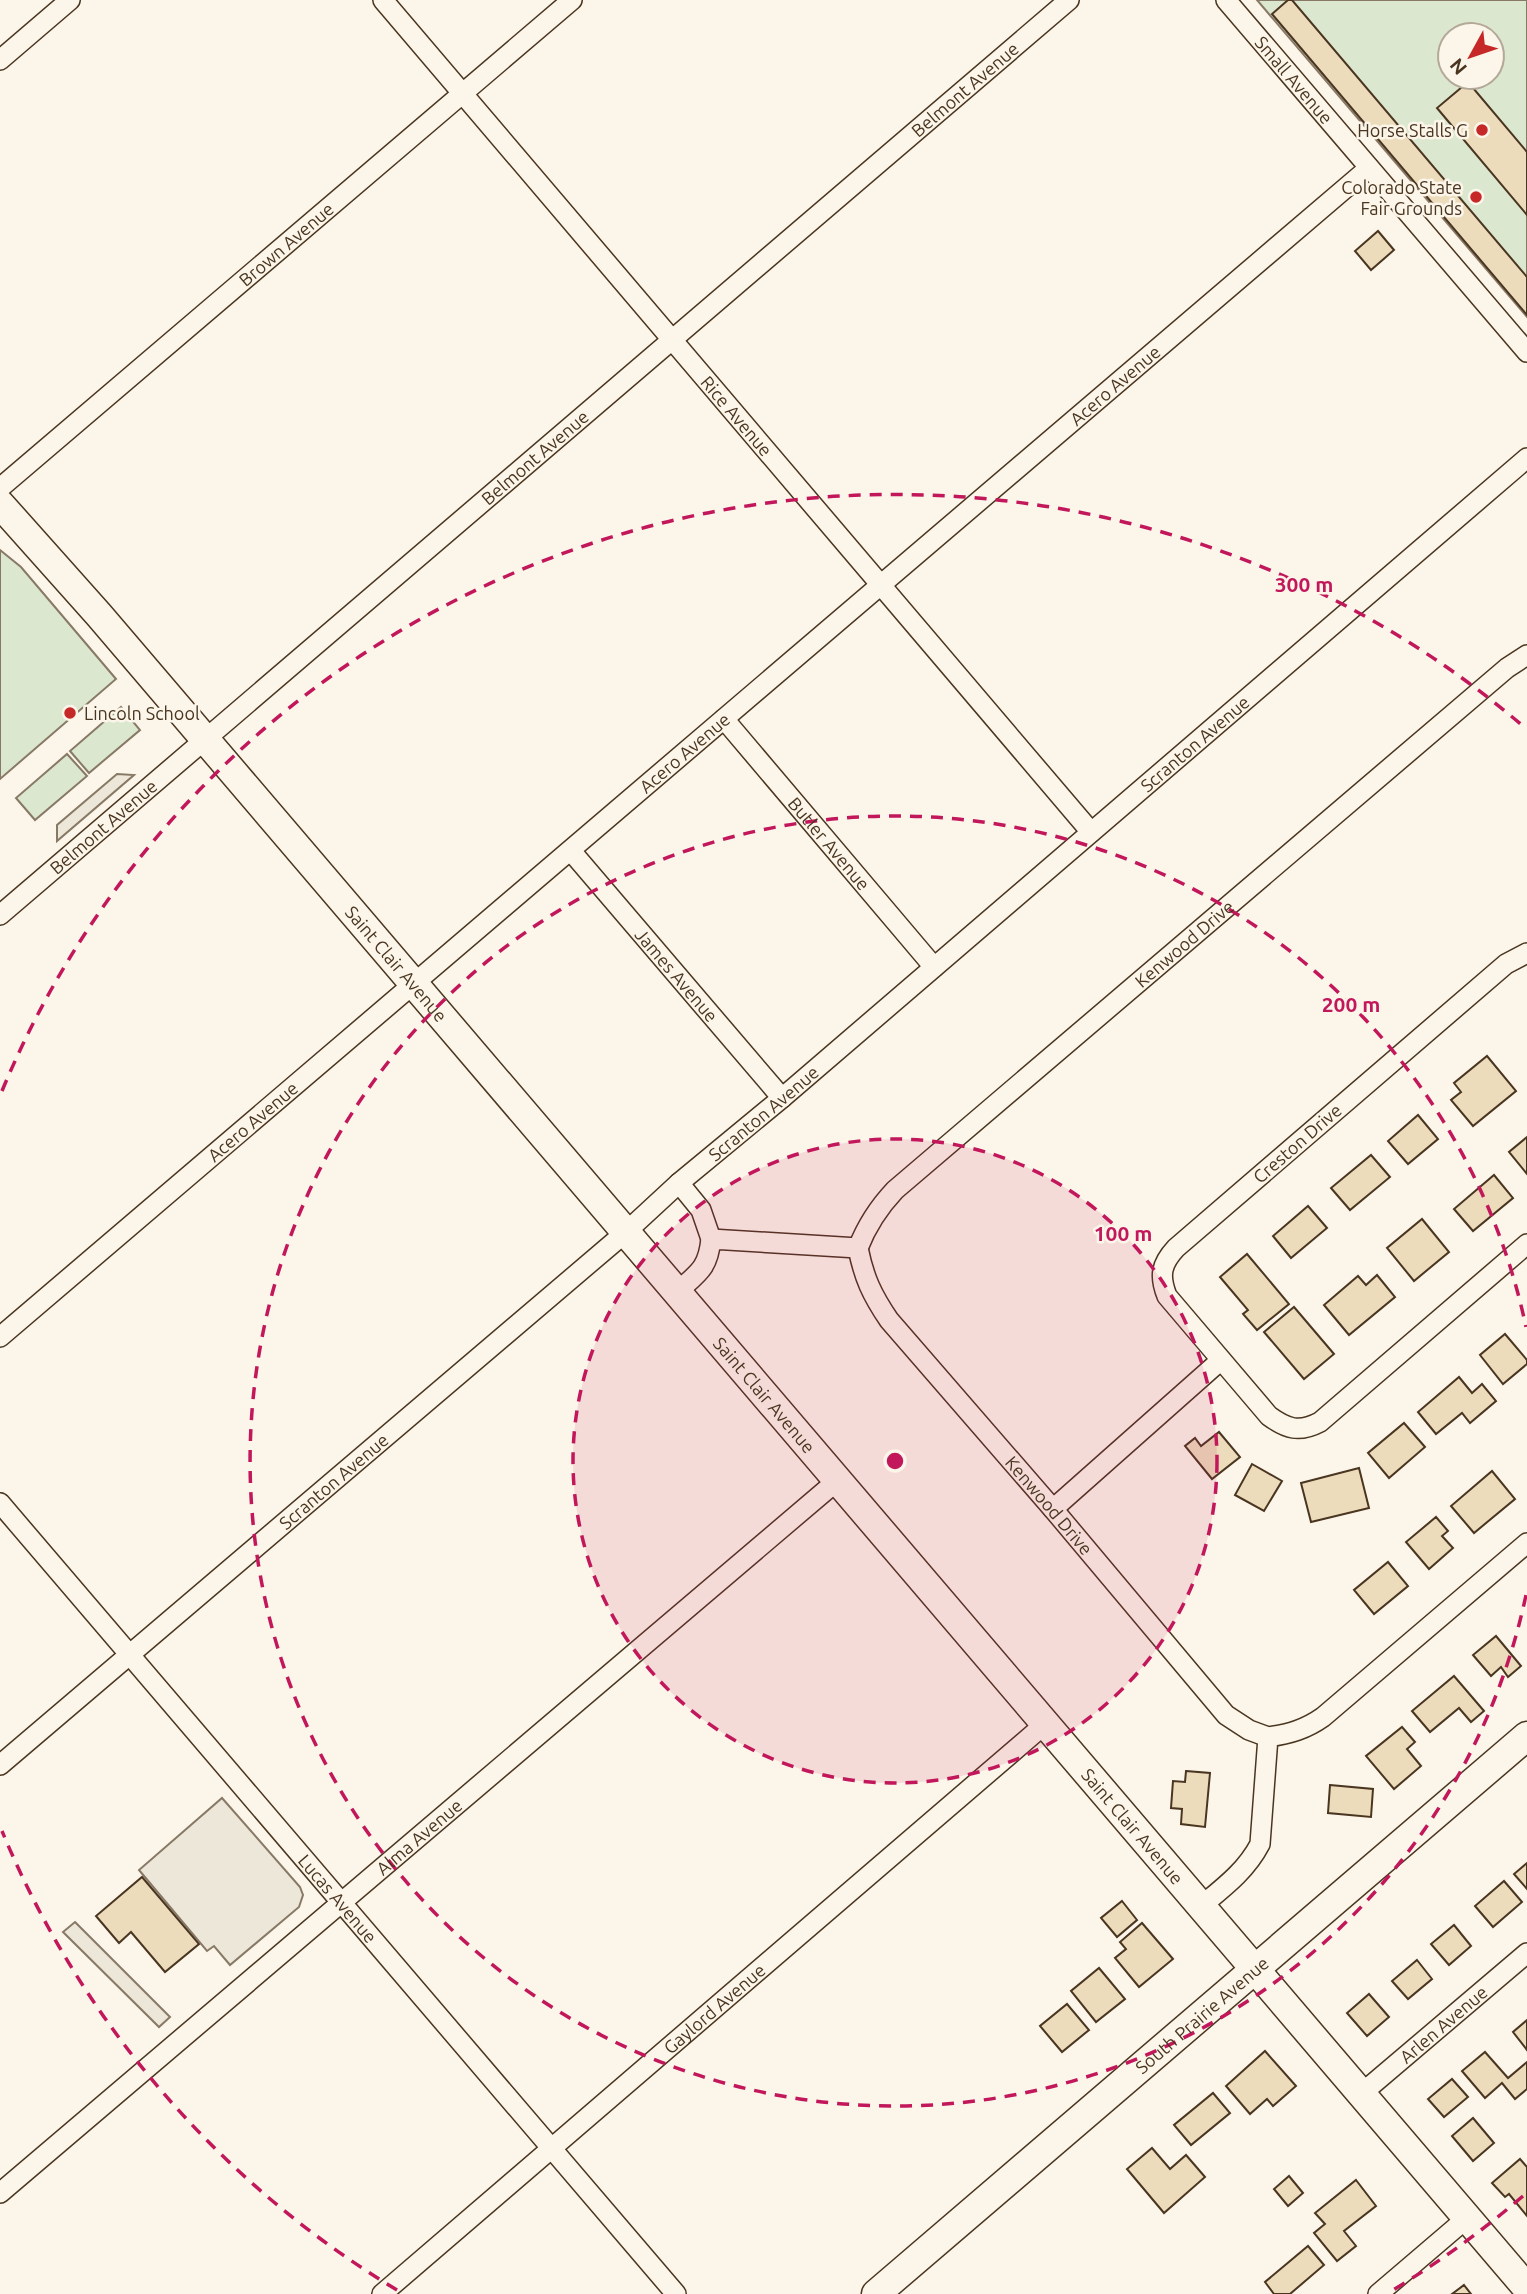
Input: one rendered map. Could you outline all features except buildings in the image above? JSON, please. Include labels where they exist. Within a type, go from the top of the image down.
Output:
[{"type":"street","points":[[0,60],[70,0]]},
{"type":"street","name":"Rice Avenue","points":[[383,0],[1091,832]]},
{"type":"street","name":"Brown Avenue","points":[[0,488],[572,0]]},
{"type":"street","name":"Belmont Avenue","points":[[0,915],[1069,0]]},
{"type":"street","name":"Small Avenue","points":[[1226,0],[1527,352]]},
{"type":"street","name":"Acero Avenue","points":[[0,1337],[1369,168]]},
{"type":"street","name":"Scranton Avenue","points":[[0,1765],[1526,460]]},
{"type":"street","name":"Saint Clair Avenue","points":[[0,504],[205,740],[1527,2288]]},
{"type":"street","name":"Kenwood Drive","points":[[1268,1737],[1250,1730],[1226,1715],[1053,1509],[889,1321],[874,1298],[864,1275],[858,1248],[866,1227],[879,1207],[895,1190],[1496,677],[1527,655]]},
{"type":"street","name":"Butler Avenue","points":[[724,719],[934,967]]},
{"type":"street","name":"James Avenue","points":[[570,851],[782,1098]]},
{"type":"street","name":"Creston Drive","points":[[1527,953],[1506,964],[1168,1256],[1162,1265],[1161,1281],[1167,1297],[1269,1416],[1293,1429],[1307,1429],[1320,1422],[1527,1244]]},
{"type":"street","points":[[677,1292],[702,1269],[709,1257],[711,1239],[701,1210],[679,1183]]},
{"type":"street","points":[[711,1239],[858,1248]]},
{"type":"street","points":[[1053,1509],[1221,1360]]},
{"type":"street","name":"Alma Avenue","points":[[0,2193],[838,1480]]},
{"type":"street","name":"Lucas Avenue","points":[[0,1503],[676,2294]]},
{"type":"street","points":[[1200,1907],[1239,1875],[1252,1860],[1260,1844],[1268,1737],[1307,1728],[1323,1717],[1527,1543]]},
{"type":"street","name":"Gaylord Avenue","points":[[382,2294],[1045,1724]]},
{"type":"street","name":"South Prairie Avenue","points":[[876,2294],[1527,1736]]},
{"type":"street","name":"Arlen Avenue","points":[[1361,2094],[1527,1953]]},
{"type":"street","points":[[1378,2294],[1467,2218]]},
{"type":"green space","name":"Colorado State Fair Grounds","points":[[1257,0],[1527,0],[1527,317]]},
{"type":"green space","points":[[0,550],[21,567],[116,679],[0,779]]},
{"type":"green space","points":[[121,707],[140,730],[89,773],[70,751]]},
{"type":"green space","points":[[67,754],[87,776],[35,820],[16,798]]},
{"type":"shaded area","points":[[117,774],[134,775],[57,841],[57,825]]},
{"type":"shaded area","points":[[222,1798],[300,1887],[303,1895],[299,1907],[230,1965],[214,1946],[207,1951],[139,1870]]},
{"type":"shaded area","points":[[75,1922],[170,2017],[159,2027],[63,1932]]},
{"type":"place","name":"Horse Stalls G","points":[[1482,130]]},
{"type":"place","name":"Colorado State Fair Grounds","points":[[1476,197]]},
{"type":"place","name":"Lincoln School","points":[[70,713]]}]
